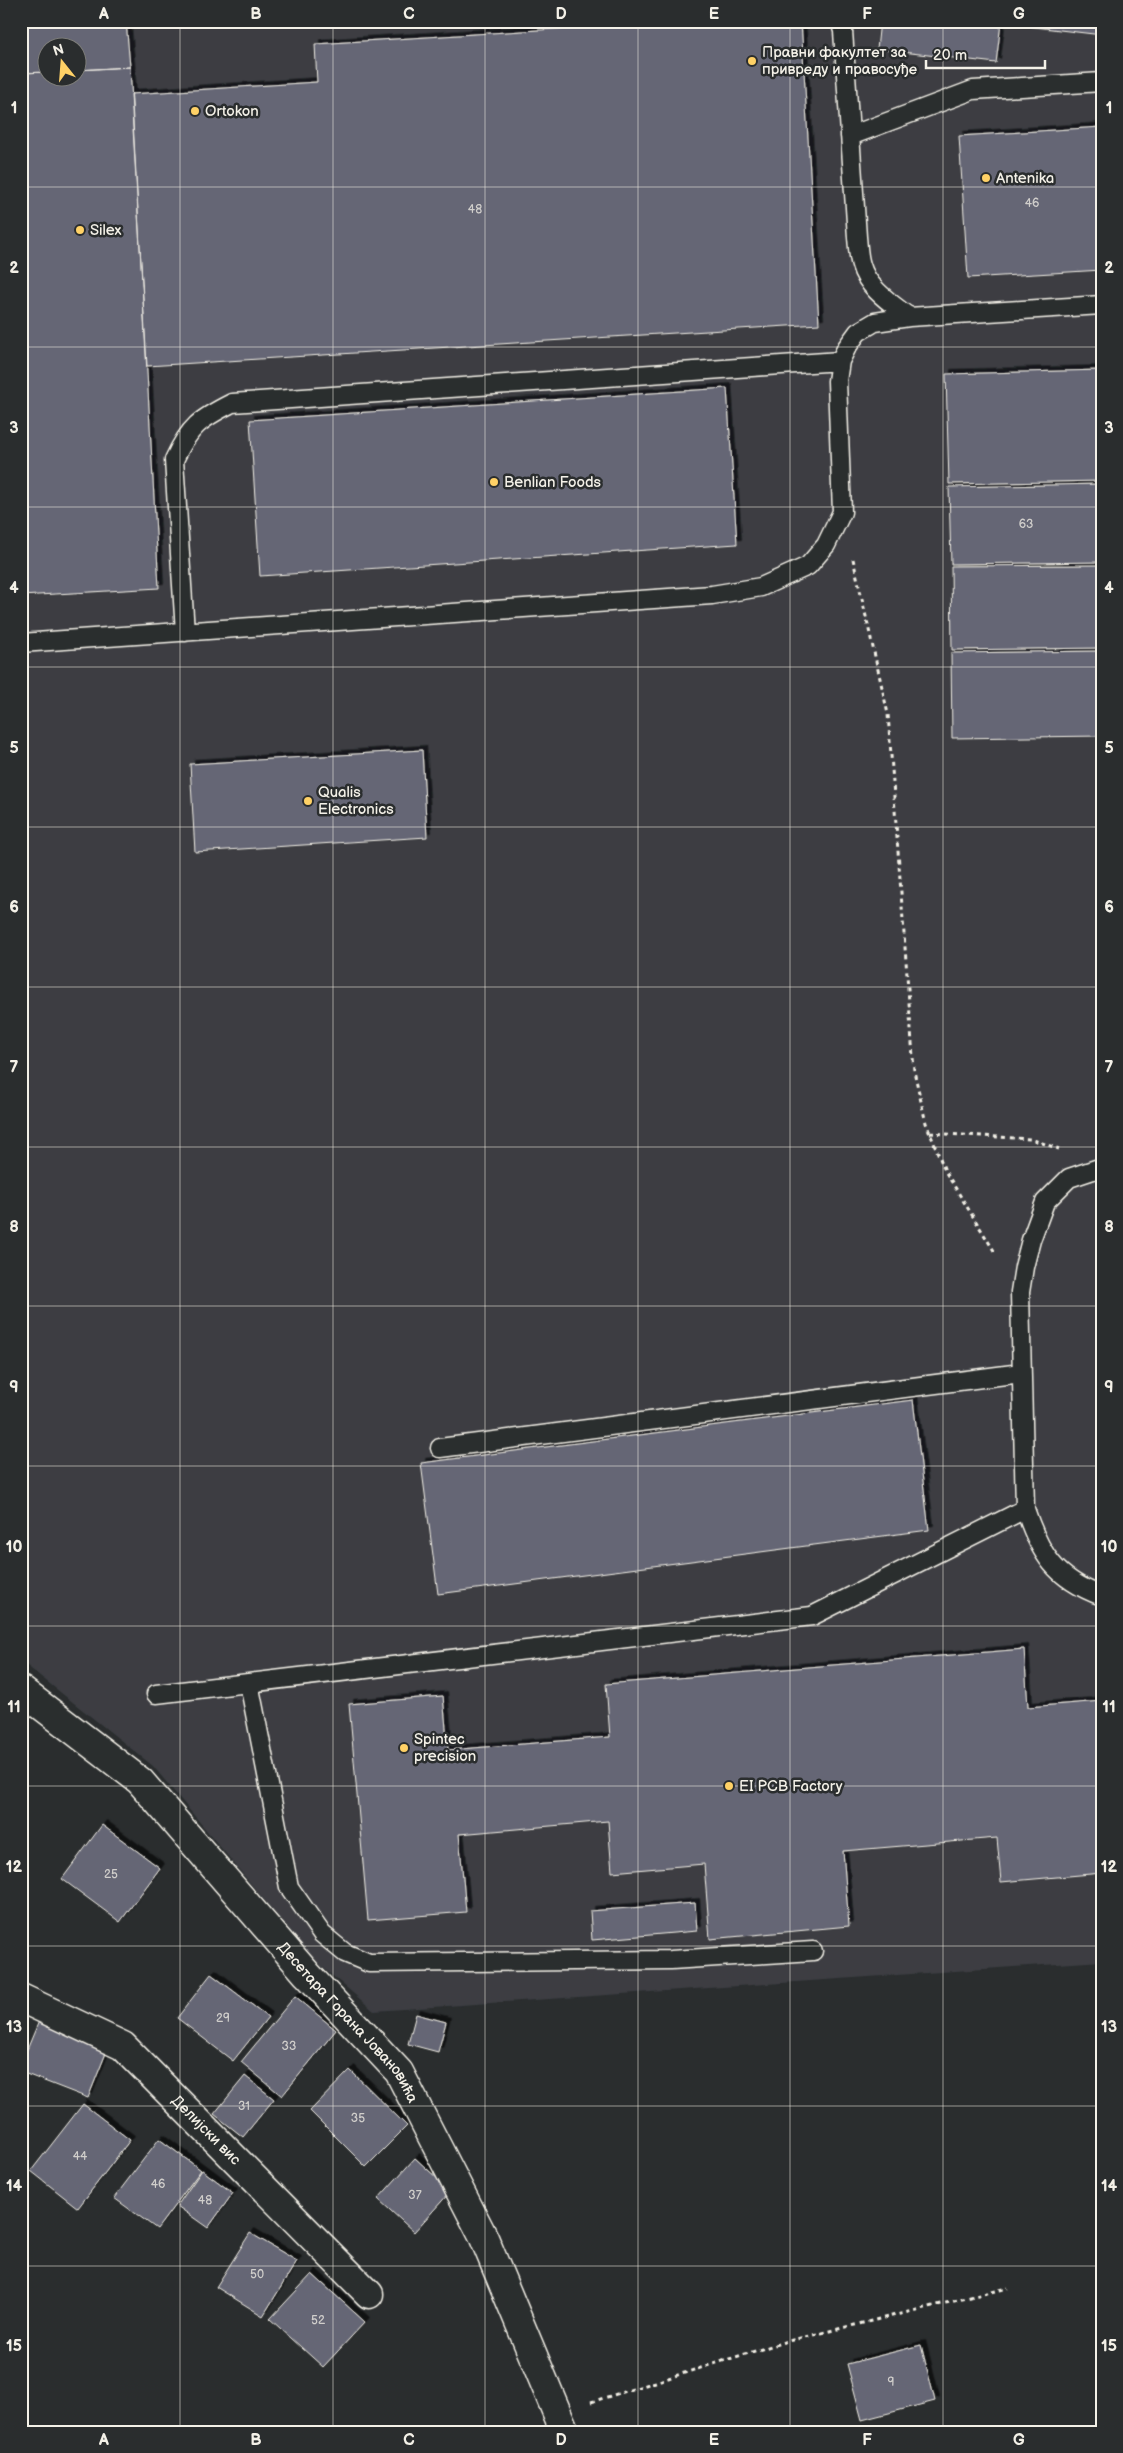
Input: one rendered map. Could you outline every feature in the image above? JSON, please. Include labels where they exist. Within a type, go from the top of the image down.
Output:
[{"type":"street","name":"Десетара Горана Јовановића","points":[[21,1690],[140,1781],[307,1974],[399,2072],[484,2238],[561,2422]]},
{"type":"street","name":"Делијски вис","points":[[21,1998],[123,2046],[369,2294]]},
{"type":"lane","points":[[840,21],[843,31],[856,237],[861,266],[872,285],[886,300],[910,317]]},
{"type":"lane","points":[[850,136],[973,90],[1102,82]]},
{"type":"lane","points":[[21,643],[712,595],[761,587],[808,566],[826,545],[842,512],[837,381],[840,361],[858,332],[876,322],[910,317],[1102,305]]},
{"type":"lane","points":[[185,632],[174,460],[185,436],[206,415],[232,403],[840,361]]},
{"type":"lane","points":[[1102,1167],[1069,1178],[1045,1202],[1031,1240],[1020,1292],[1025,1508],[1034,1538],[1046,1559],[1067,1580],[1102,1596]]},
{"type":"lane","points":[[440,1448],[1021,1373]]},
{"type":"lane","points":[[156,1694],[812,1616],[1025,1508]]},
{"type":"lane","points":[[249,1683],[289,1887],[322,1934],[345,1953],[369,1963],[672,1960],[813,1951]]},
{"type":"path","points":[[842,512],[888,714],[914,1071],[930,1133],[946,1171],[1020,1292]]},
{"type":"path","points":[[930,1133],[1031,1139],[1066,1152]]},
{"type":"path","points":[[561,2422],[784,2342],[1008,2288]]},
{"type":"shaded area","points":[[21,21],[1102,21],[1102,1961],[374,2011],[314,1960],[153,1766],[21,1661]]},
{"type":"building","points":[[21,21],[126,21],[130,67],[88,69],[88,38],[38,38],[38,72],[21,73]]},
{"type":"building","points":[[683,21],[801,21],[819,324],[147,366],[131,94],[317,82],[315,44]]},
{"type":"building","points":[[880,21],[1102,21],[1102,35],[1001,23],[996,63],[877,49]]},
{"type":"building","name":"Silex","points":[[130,67],[159,588],[21,596],[21,73],[38,72],[38,88],[88,88],[88,69]]},
{"type":"building","points":[[1102,127],[1102,270],[968,278],[959,136]]},
{"type":"building","points":[[1102,370],[1102,481],[949,484],[946,374]]},
{"type":"building","name":"Benlian Foods","points":[[727,388],[737,544],[260,576],[250,420]]},
{"type":"building","points":[[1102,484],[1102,562],[951,564],[949,487]]},
{"type":"building","points":[[1102,565],[1102,648],[952,650],[951,566]]},
{"type":"building","points":[[1102,651],[1102,736],[952,738],[951,653]]},
{"type":"building","name":"Qualis Electronics","points":[[422,750],[427,837],[195,852],[190,764]]},
{"type":"building","points":[[913,1400],[929,1530],[438,1594],[421,1463]]},
{"type":"building","name":"EI PCB Factory","points":[[1024,1649],[1028,1707],[1102,1701],[1102,1873],[1001,1882],[997,1838],[843,1851],[849,1926],[710,1939],[704,1864],[612,1872],[608,1821],[459,1834],[466,1912],[368,1920],[349,1704],[443,1696],[448,1750],[610,1737],[606,1684]]},
{"type":"building","points":[[102,1825],[160,1868],[120,1922],[62,1879]]},
{"type":"building","points":[[695,1903],[697,1931],[592,1940],[590,1911]]},
{"type":"building","points":[[211,1974],[268,2017],[233,2061],[177,2018]]},
{"type":"building","points":[[295,1996],[336,2030],[282,2096],[241,2062]]},
{"type":"building","points":[[416,2014],[446,2022],[438,2052],[408,2044]]},
{"type":"building","points":[[39,2021],[108,2048],[88,2098],[21,2072],[21,2064]]},
{"type":"building","points":[[350,2070],[407,2126],[366,2167],[310,2111]]},
{"type":"building","points":[[245,2076],[274,2099],[243,2137],[214,2114]]},
{"type":"building","points":[[83,2104],[130,2140],[78,2208],[31,2171]]},
{"type":"building","points":[[159,2139],[201,2170],[157,2229],[114,2198]]},
{"type":"building","points":[[415,2158],[451,2191],[414,2232],[378,2199]]},
{"type":"building","points":[[202,2170],[233,2193],[208,2228],[177,2206]]},
{"type":"building","points":[[250,2233],[297,2261],[263,2316],[216,2287]]},
{"type":"building","points":[[312,2274],[365,2322],[323,2367],[270,2319]]},
{"type":"building","points":[[921,2345],[935,2401],[862,2420],[847,2364]]},
{"type":"place","name":"Правни факултет за привреду и правосуђе","points":[[752,61]]},
{"type":"place","name":"Ortokon","points":[[195,111]]},
{"type":"place","name":"Antenika","points":[[986,178]]},
{"type":"place","name":"Silex","points":[[80,230]]},
{"type":"place","name":"Benlian Foods","points":[[494,482]]},
{"type":"place","name":"Qualis Electronics","points":[[308,801]]},
{"type":"place","name":"Spintec precision","points":[[404,1748]]},
{"type":"place","name":"EI PCB Factory","points":[[729,1786]]}]
